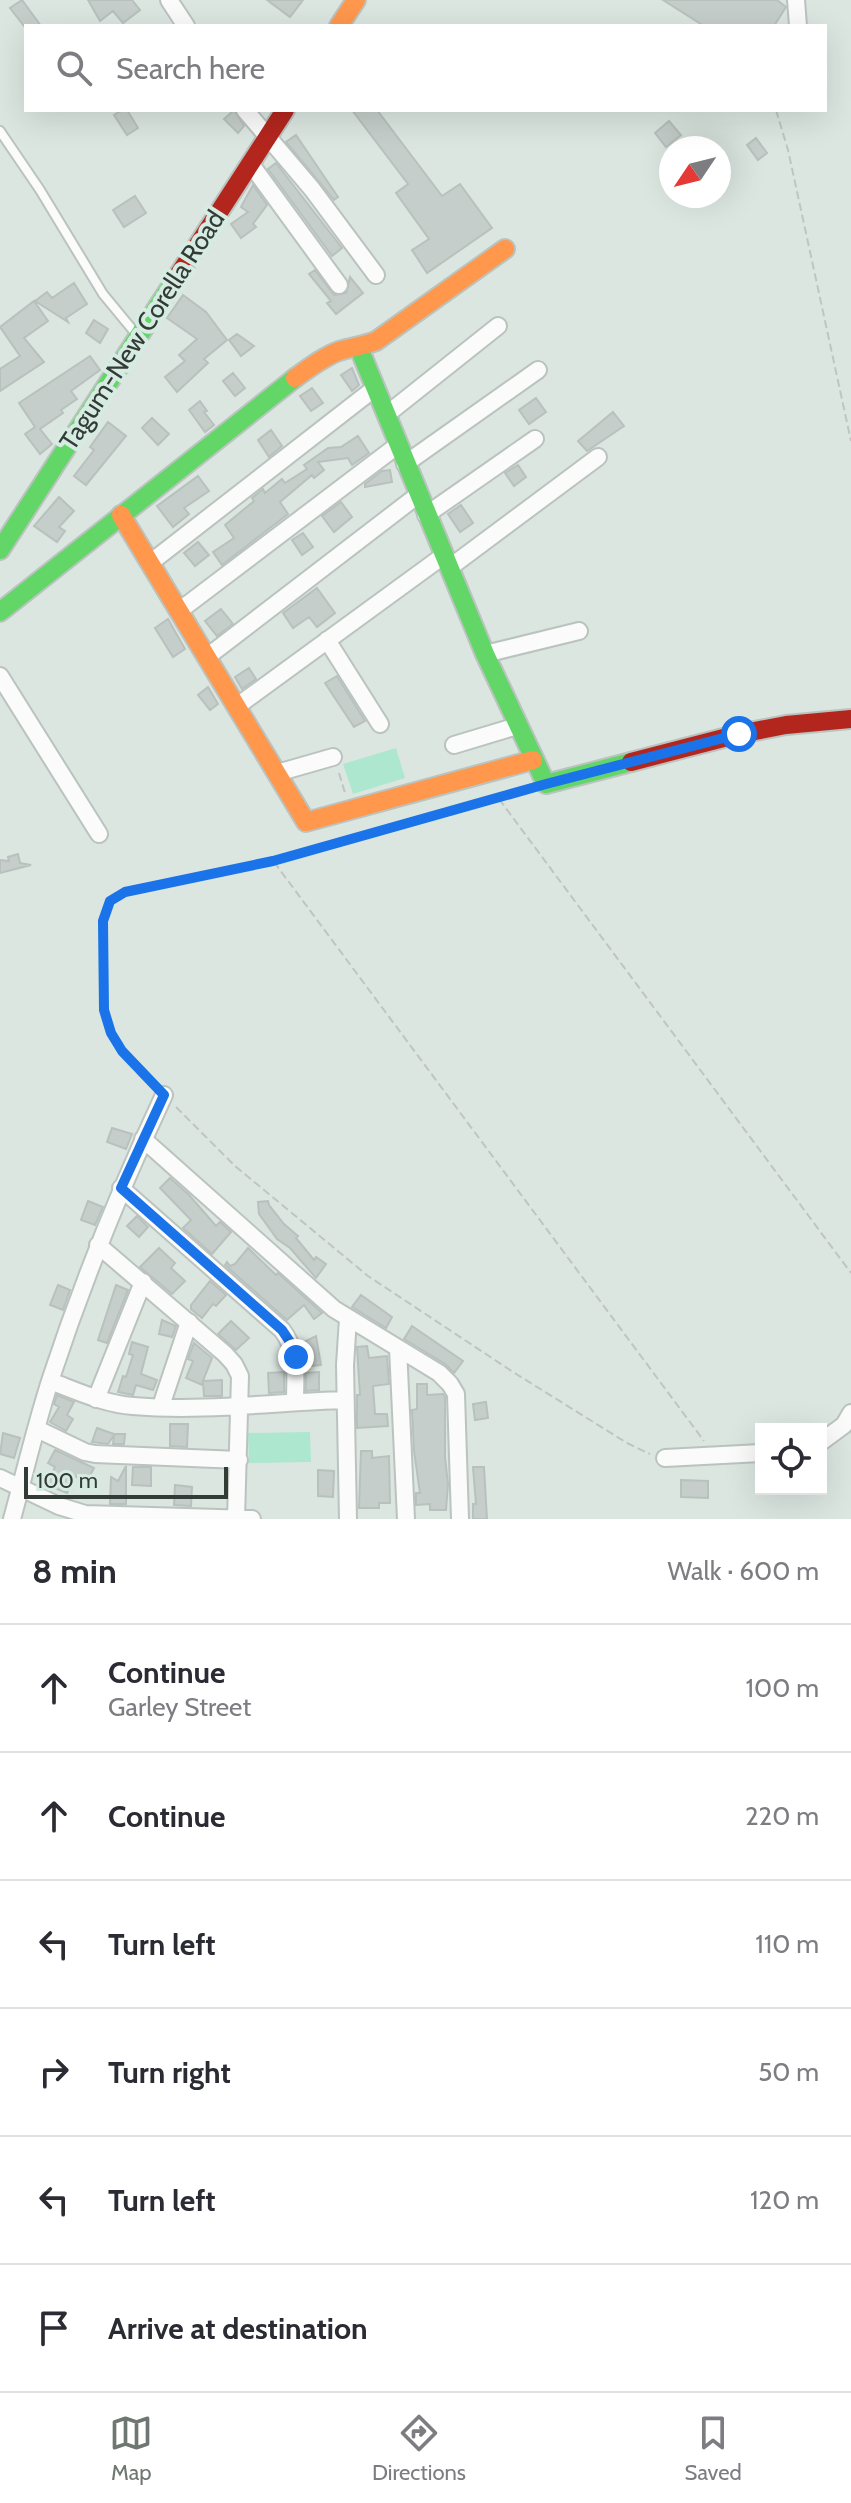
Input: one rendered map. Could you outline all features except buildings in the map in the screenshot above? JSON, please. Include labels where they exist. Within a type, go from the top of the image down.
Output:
[{"type":"street","points":[[169,0],[185,24]]},
{"type":"street","points":[[340,24],[356,0]]},
{"type":"street","points":[[796,0],[798,24]]},
{"type":"street","points":[[247,112],[312,189],[376,275]]},
{"type":"street","name":"Tagum-New Corella Road","points":[[0,550],[284,112]]},
{"type":"street","points":[[250,163],[339,285]]},
{"type":"street","points":[[0,612],[311,366],[340,351],[359,348],[382,336],[505,249]]},
{"type":"street","points":[[386,415],[498,326]]},
{"type":"street","points":[[359,348],[485,654],[546,784],[739,734],[786,725],[851,719]]},
{"type":"street","points":[[405,464],[538,370]]},
{"type":"street","points":[[150,563],[375,388]]},
{"type":"street","points":[[426,515],[535,439]]},
{"type":"street","points":[[179,611],[398,445]]},
{"type":"street","points":[[236,707],[327,640],[598,457]]},
{"type":"street","points":[[207,657],[418,495]]},
{"type":"street","points":[[121,515],[306,822],[533,760]]},
{"type":"street","points":[[485,654],[579,631]]},
{"type":"street","points":[[327,640],[380,724]]},
{"type":"street","points":[[0,676],[99,834]]},
{"type":"street","points":[[454,745],[517,726]]},
{"type":"street","points":[[277,773],[333,757]]},
{"type":"street","points":[[12,1519],[50,1381],[98,1245],[164,1095]]},
{"type":"street","points":[[143,1139],[318,1296],[348,1318],[439,1373],[454,1389],[460,1519]]},
{"type":"street","points":[[121,1188],[282,1330],[296,1357],[295,1401]]},
{"type":"street","points":[[98,1245],[234,1364],[240,1376],[241,1406],[236,1519]]},
{"type":"street","points":[[96,1399],[143,1282]]},
{"type":"street","points":[[348,1318],[345,1400],[348,1519]]},
{"type":"street","points":[[161,1406],[189,1322]]},
{"type":"street","points":[[398,1348],[406,1519]]},
{"type":"street","points":[[50,1381],[96,1399],[132,1406],[241,1406],[345,1400]]},
{"type":"street","points":[[827,1438],[844,1425],[851,1413]]},
{"type":"street","points":[[37,1429],[95,1454],[239,1460]]},
{"type":"street","points":[[665,1458],[755,1453]]},
{"type":"street","points":[[0,1478],[59,1506],[85,1514],[252,1519]]},
{"type":"lane","points":[[0,131],[103,294],[139,337]]},
{"type":"path","points":[[777,112],[788,150],[851,441]]},
{"type":"path","points":[[333,757],[350,810]]},
{"type":"path","points":[[546,784],[273,861],[125,892],[110,901],[103,921],[104,1010],[122,1051],[164,1095],[235,1166],[368,1276],[627,1443],[665,1458]]},
{"type":"path","points":[[499,799],[851,1273]]},
{"type":"path","points":[[273,861],[715,1456]]},
{"type":"green space","points":[[396,748],[405,778],[353,794],[343,764]]},
{"type":"green space","points":[[310,1432],[311,1462],[249,1463],[248,1433]]},
{"type":"traffic: fast","points":[[0,550],[179,274]]},
{"type":"traffic: fast","points":[[359,348],[485,654],[546,784],[631,762]]},
{"type":"traffic: fast","points":[[0,612],[295,378]]},
{"type":"traffic: slow","points":[[340,24],[356,0]]},
{"type":"traffic: slow","points":[[295,378],[333,353],[376,341],[505,249]]},
{"type":"traffic: slow","points":[[121,515],[306,822],[533,760]]},
{"type":"traffic: jam","points":[[179,274],[284,112]]},
{"type":"traffic: jam","points":[[631,762],[739,734],[786,725],[851,719]]},
{"type":"route","points":[[296,1357],[282,1330],[121,1188],[164,1095],[122,1051],[111,1033],[104,1010],[103,921],[110,901],[125,892],[273,861],[546,784],[739,734]]}]
